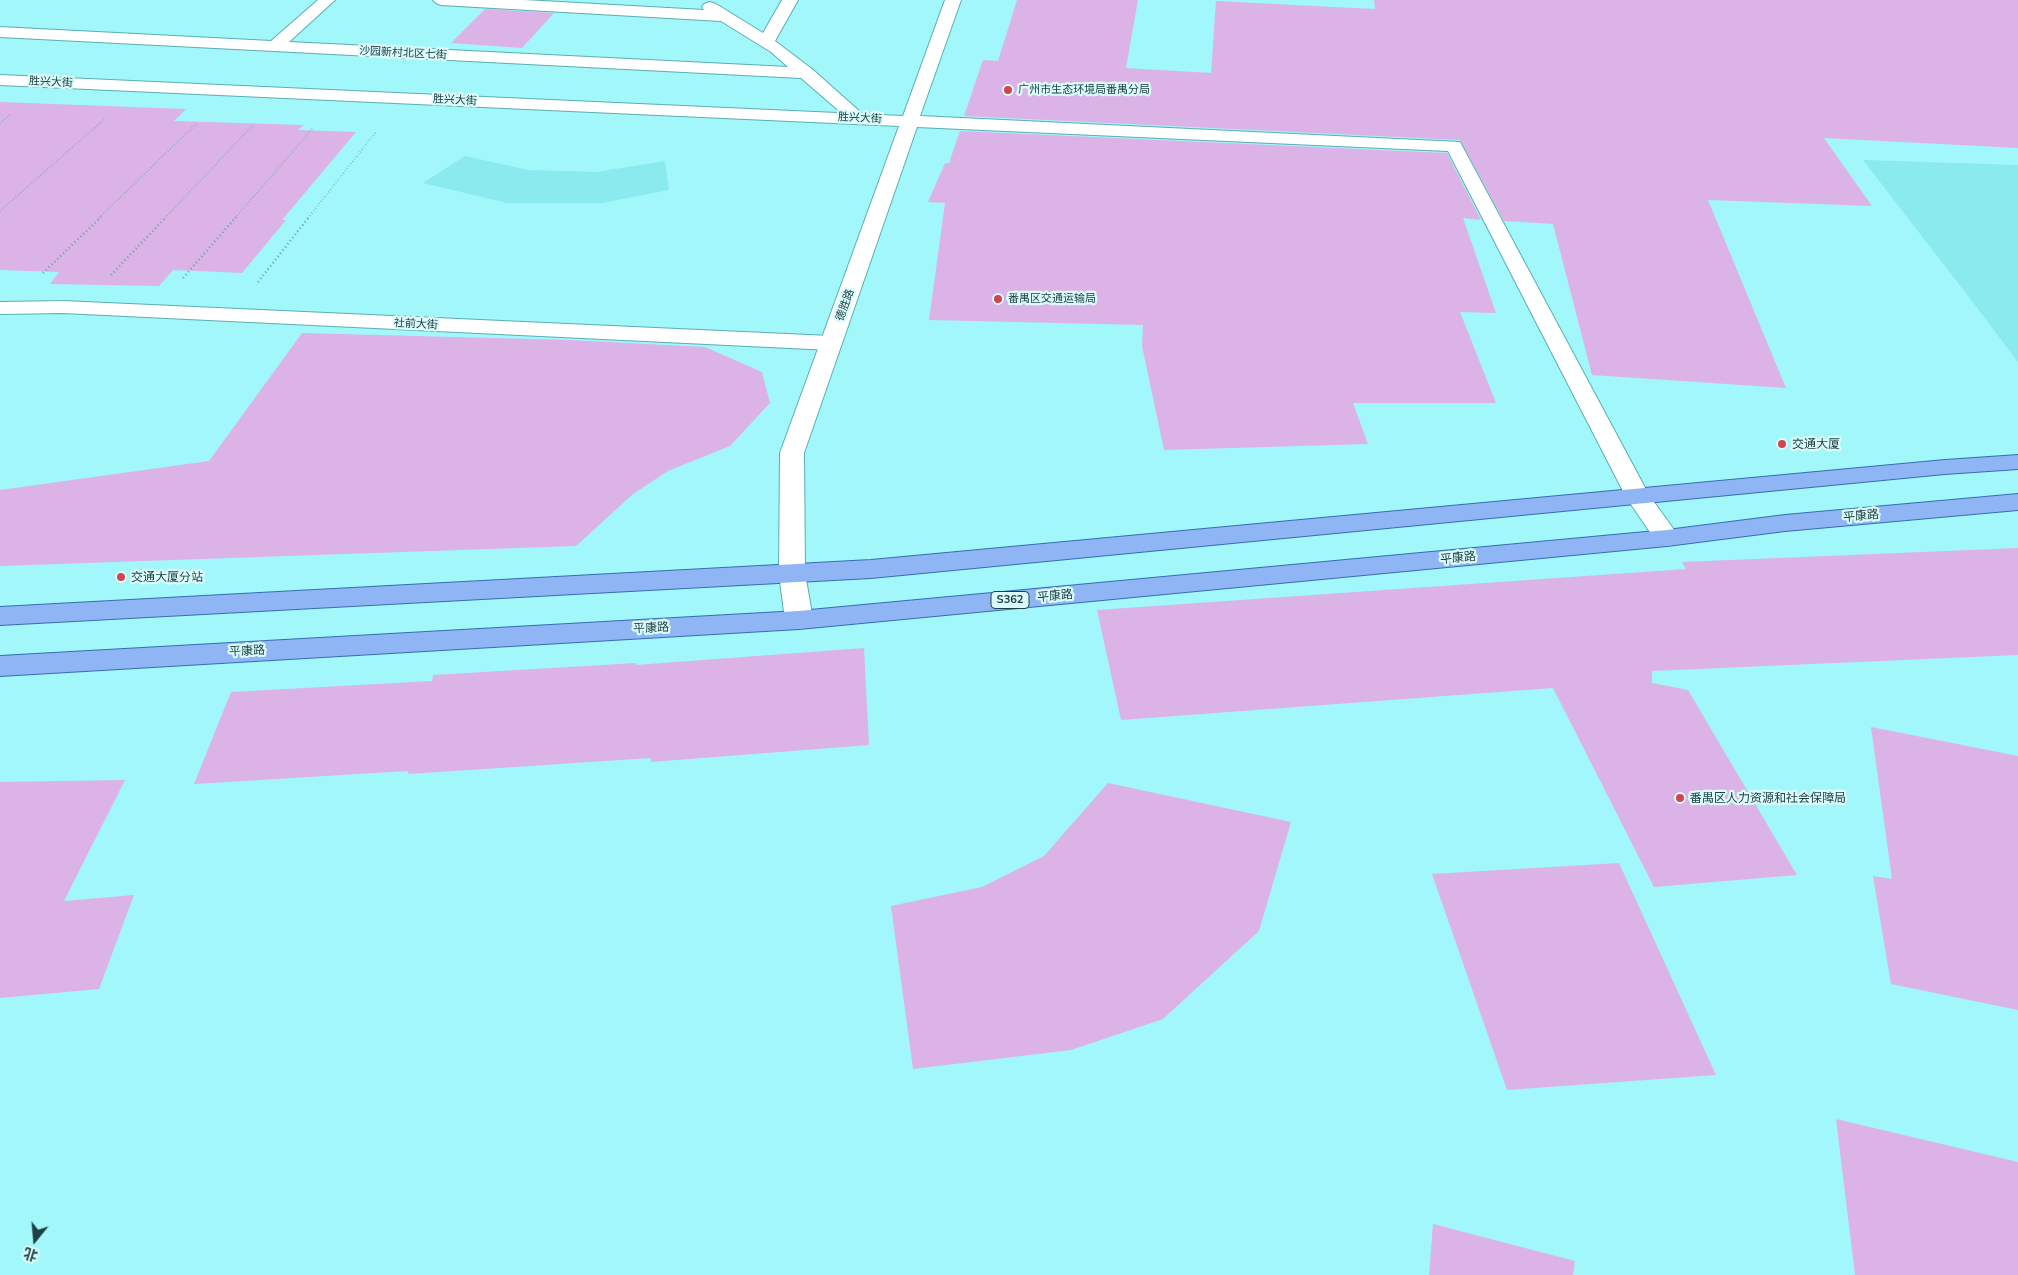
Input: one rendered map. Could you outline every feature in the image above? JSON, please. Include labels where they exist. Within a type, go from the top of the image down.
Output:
[{"type":"main road","points":[[0,616],[891,567],[1945,467],[2018,462]]},
{"type":"main road","name":"平康路","points":[[0,666],[799,620],[1667,538],[1795,522],[2018,502]]},
{"type":"street","points":[[275,46],[327,0]]},
{"type":"street","points":[[441,0],[725,16]]},
{"type":"street","points":[[699,0],[766,42],[806,73],[858,118]]},
{"type":"street","points":[[766,42],[790,0],[779,0]]},
{"type":"street","name":"德胜路","points":[[799,620],[792,573],[792,453],[953,0]]},
{"type":"street","name":"沙园新村北区七街","points":[[0,32],[806,73]]},
{"type":"street","name":"胜兴大街","points":[[0,80],[1454,146],[1638,497]]},
{"type":"street","name":"社前大街","points":[[3,308],[79,308],[831,343]]},
{"type":"street","points":[[1638,497],[1667,538]]},
{"type":"path","points":[[0,212],[142,86]]},
{"type":"path","points":[[3,308],[230,90]]},
{"type":"path","points":[[79,308],[284,92]]},
{"type":"path","points":[[153,312],[341,95]]},
{"type":"path","points":[[232,315],[403,98]]},
{"type":"shaded area","points":[[465,156],[528,170],[596,172],[665,161],[669,190],[602,203],[507,203],[423,183]]},
{"type":"shaded area","points":[[1863,160],[2018,165],[2018,362],[1975,305]]},
{"type":"building","points":[[1017,0],[1138,0],[1126,68],[1211,73],[1216,1],[1375,9],[1374,0],[2018,0],[2018,148],[1824,138],[1872,206],[1708,200],[1786,388],[1592,375],[1553,224],[1504,221],[1460,140],[964,116],[983,60],[998,61]]},
{"type":"building","points":[[485,9],[554,13],[522,48],[451,43]]},
{"type":"building","points":[[0,102],[186,109],[174,121],[304,125],[298,130],[356,132],[282,220],[286,220],[242,273],[173,270],[159,286],[50,284],[59,272],[0,270]]},
{"type":"building","points":[[960,131],[1447,153],[1481,220],[1463,218],[1496,313],[1460,312],[1496,403],[1353,403],[1368,444],[1164,450],[1142,346],[1143,325],[929,320],[945,203],[928,202],[945,163],[949,163]]},
{"type":"building","points":[[302,333],[570,340],[705,347],[762,372],[770,403],[730,446],[668,471],[633,494],[576,546],[0,566],[0,490],[209,461]]},
{"type":"building","name":"番禺区人力资源和社会保障局","points":[[2018,548],[2018,655],[1652,671],[1652,683],[1688,690],[1797,875],[1654,887],[1553,688],[1121,720],[1097,610],[1686,569],[1682,562]]},
{"type":"building","points":[[864,648],[869,745],[651,762],[651,758],[408,774],[408,771],[194,784],[231,692],[432,681],[433,675],[636,663],[636,665]]},
{"type":"building","points":[[1871,727],[2018,756],[2018,1010],[1891,984],[1873,876],[1892,879]]},
{"type":"building","points":[[125,780],[64,901],[134,895],[99,989],[0,998],[0,782]]},
{"type":"building","points":[[1108,783],[1291,822],[1259,931],[1163,1019],[1071,1050],[913,1069],[891,906],[982,887],[1044,856]]},
{"type":"building","points":[[1619,863],[1716,1075],[1507,1090],[1432,874]]},
{"type":"building","points":[[1836,1119],[2018,1162],[2018,1275],[1855,1275]]},
{"type":"building","points":[[1433,1224],[1575,1261],[1573,1275],[1429,1275]]},
{"type":"place","name":"广州市生态环境局番禺分局","points":[[1008,90]]},
{"type":"place","name":"番禺区交通运输局","points":[[998,299]]},
{"type":"place","name":"交通大厦","points":[[1782,444]]},
{"type":"place","name":"交通大厦分站","points":[[121,577]]},
{"type":"place","name":"番禺区人力资源和社会保障局","points":[[1680,798]]}]
